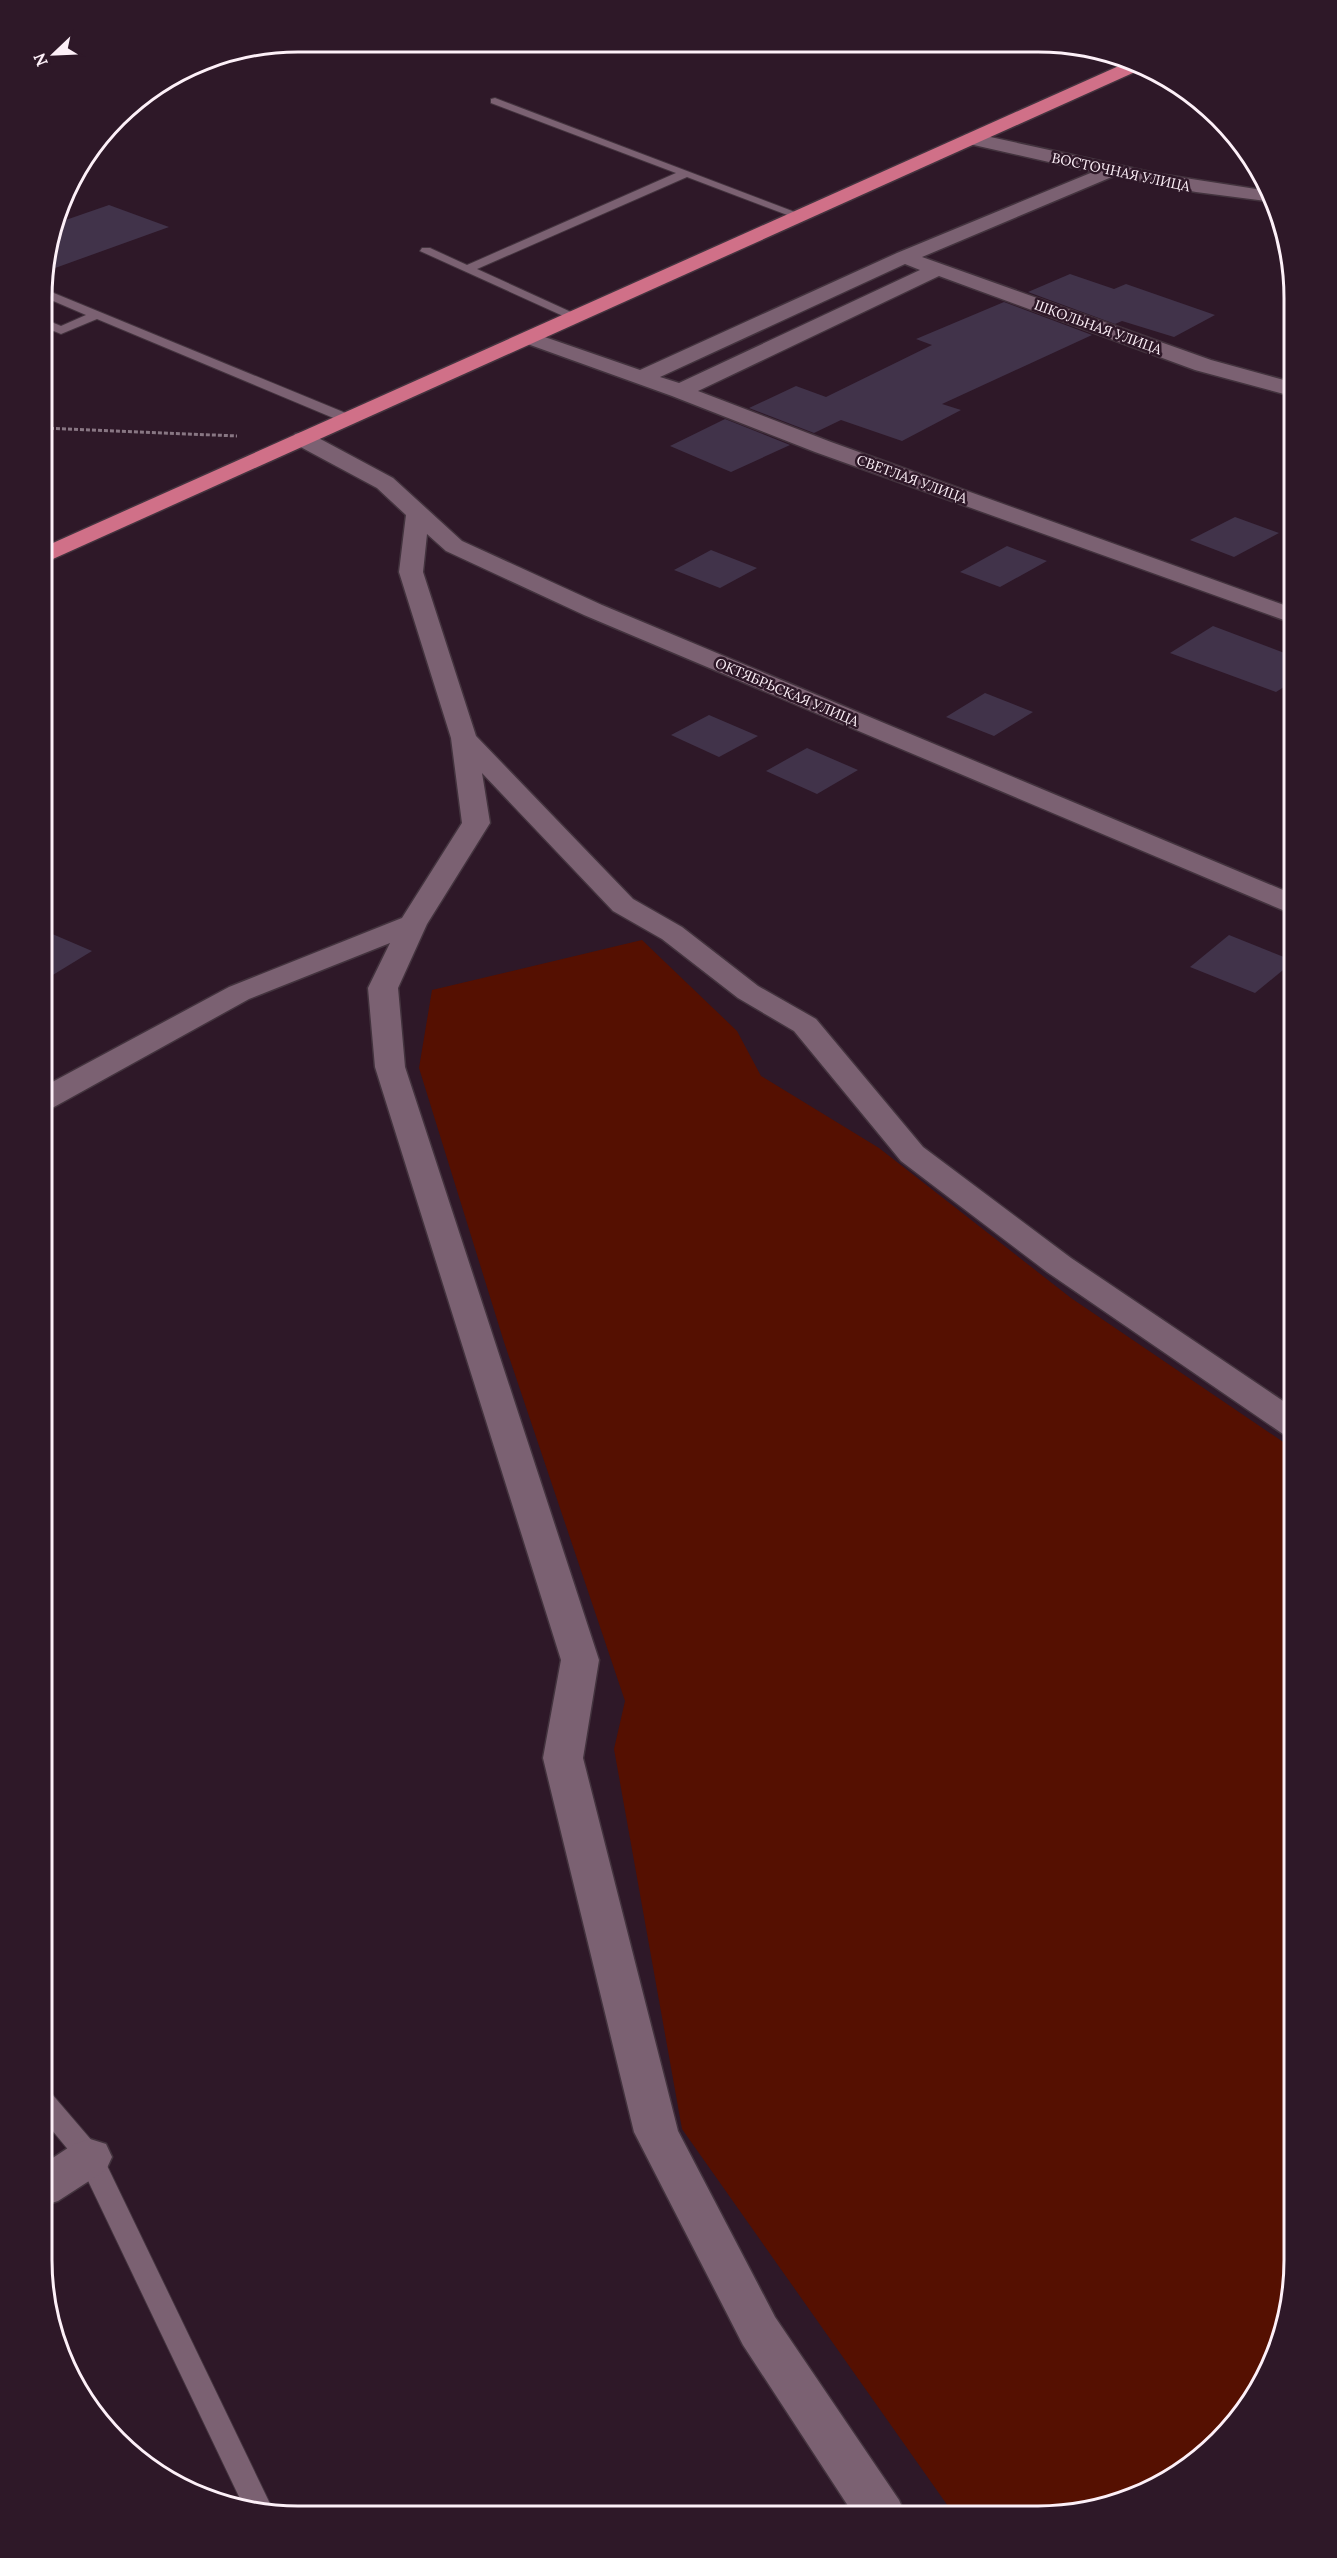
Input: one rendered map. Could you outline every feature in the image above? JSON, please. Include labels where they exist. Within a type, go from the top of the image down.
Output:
[{"type":"highway","points":[[52,552],[1127,69]]},
{"type":"street","name":"ВОСТОЧНАЯ УЛИЦА","points":[[972,139],[1111,171],[1204,189],[1262,196]]},
{"type":"street","points":[[641,377],[904,257],[1111,171]]},
{"type":"street","name":"ШКОЛЬНАЯ УЛИЦА","points":[[904,257],[1203,365],[1284,387]]},
{"type":"street","points":[[680,391],[938,269]]},
{"type":"street","name":"СВЕТЛАЯ УЛИЦА","points":[[529,338],[680,391],[824,447],[1284,613]]},
{"type":"street","name":"ОКТЯБРЬСКАЯ УЛИЦА","points":[[303,439],[385,483],[454,546],[593,610],[1284,900]]},
{"type":"street","points":[[418,513],[411,572],[464,738],[476,823],[413,924],[383,988],[390,1068],[580,1660],[563,1758],[656,2132],[759,2331],[875,2506]]},
{"type":"street","points":[[464,738],[623,905],[672,933],[748,992],[804,1025],[912,1154],[1059,1265],[1284,1418]]},
{"type":"street","points":[[52,1095],[239,993],[413,924]]},
{"type":"street","points":[[52,2182],[90,2157]]},
{"type":"lane","points":[[495,101],[802,217]]},
{"type":"lane","points":[[468,269],[687,173]]},
{"type":"lane","points":[[426,251],[576,317]]},
{"type":"lane","points":[[52,296],[348,419]]},
{"type":"lane","points":[[52,326],[61,330],[96,315]]},
{"type":"lane","points":[[52,2112],[90,2157],[256,2502]]},
{"type":"path","points":[[52,428],[303,439]]},
{"type":"shaded area","points":[[642,940],[737,1031],[761,1076],[879,1148],[1071,1298],[1284,1443],[1284,2275],[1280,2307],[1266,2353],[1234,2409],[1188,2455],[1147,2480],[1086,2501],[1038,2506],[948,2506],[682,2129],[614,1749],[625,1701],[504,1342],[419,1068],[432,990]]},
{"type":"building","points":[[109,205],[169,227],[55,268],[66,220]]},
{"type":"building","points":[[1070,274],[1114,289],[1126,284],[1215,315],[1174,337],[1122,321],[1115,324],[1028,292]]},
{"type":"building","points":[[1004,302],[1092,335],[942,404],[961,410],[902,441],[841,420],[814,433],[749,408],[796,386],[826,397],[932,345],[916,339]]},
{"type":"building","points":[[725,419],[790,445],[731,472],[670,446]]},
{"type":"building","points":[[1235,517],[1279,533],[1234,557],[1190,540]]},
{"type":"building","points":[[1007,546],[1047,561],[1000,587],[960,572]]},
{"type":"building","points":[[711,550],[757,568],[720,588],[674,570]]},
{"type":"building","points":[[1213,626],[1284,653],[1284,687],[1276,692],[1170,653]]},
{"type":"building","points":[[985,693],[1033,712],[994,736],[946,717]]},
{"type":"building","points":[[709,715],[758,736],[719,757],[671,735]]},
{"type":"building","points":[[807,748],[858,770],[817,794],[766,771]]},
{"type":"building","points":[[52,934],[92,951],[52,975]]},
{"type":"building","points":[[1229,935],[1284,957],[1284,969],[1255,993],[1190,967]]}]
